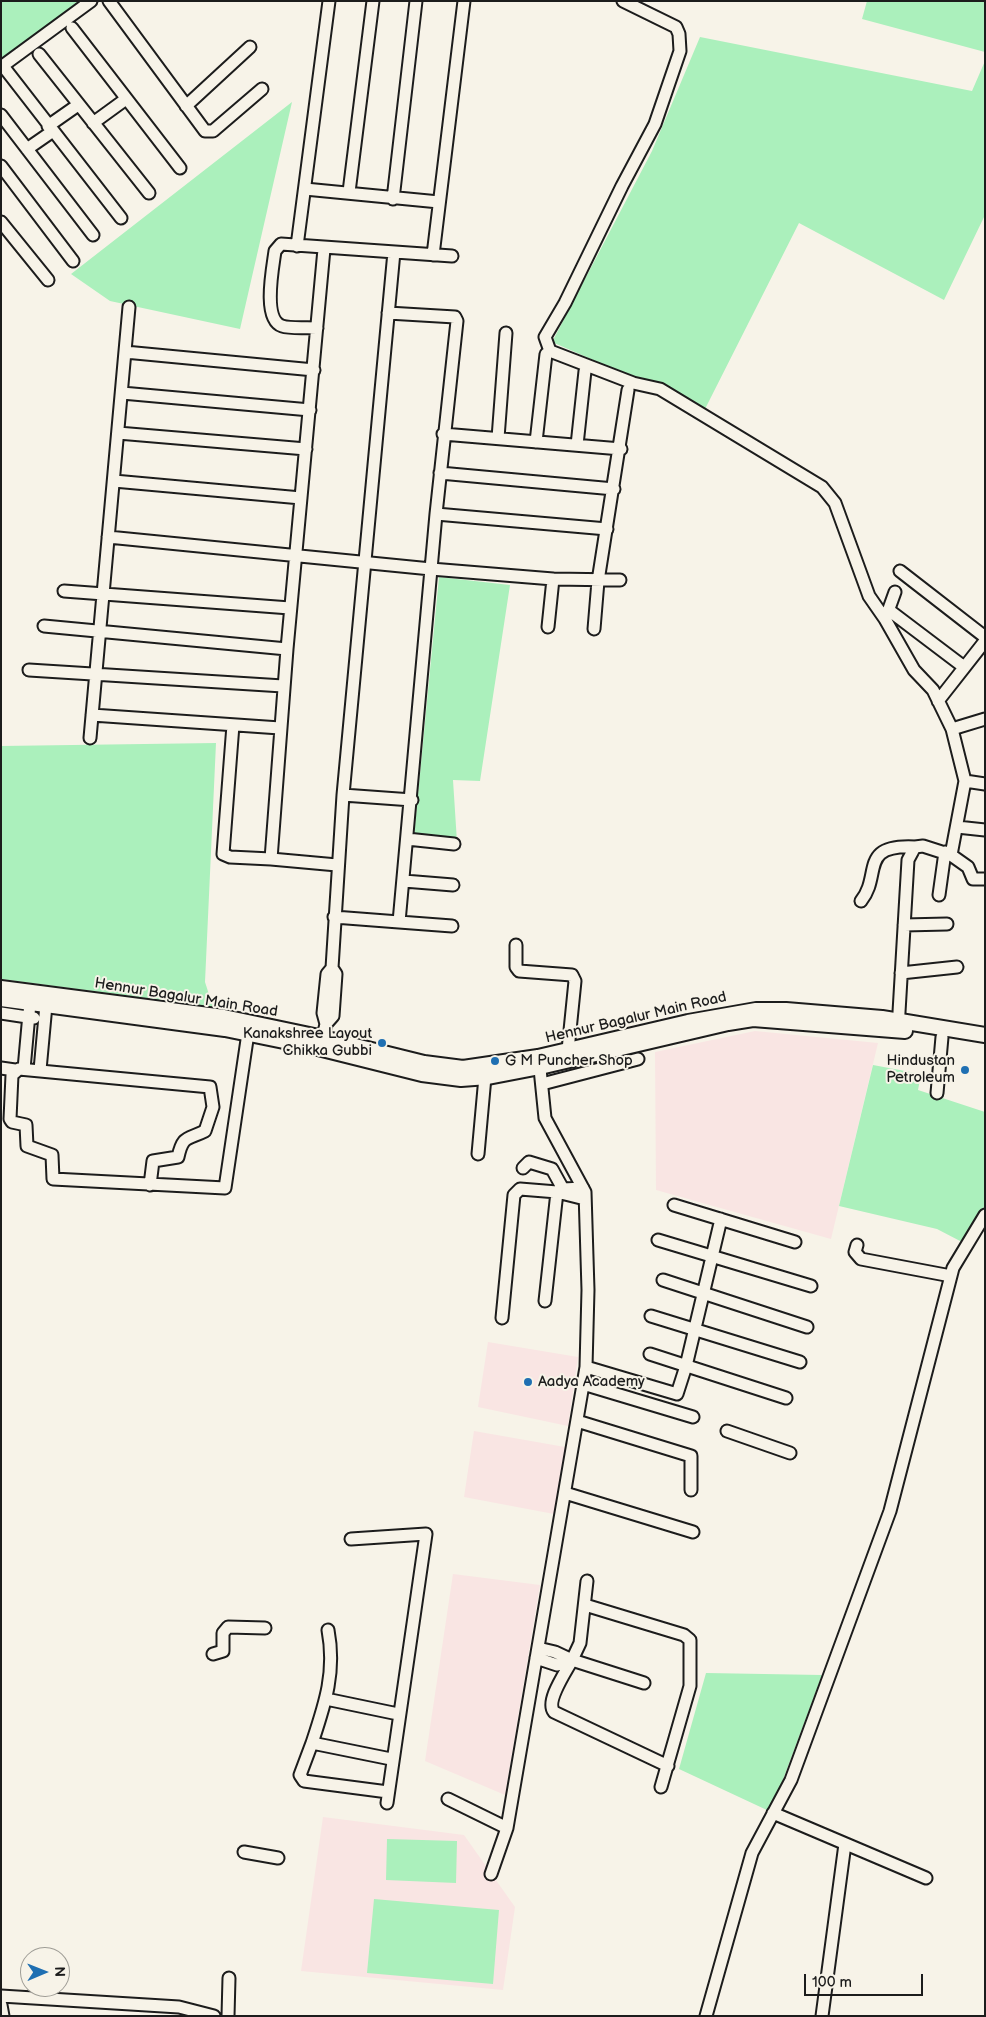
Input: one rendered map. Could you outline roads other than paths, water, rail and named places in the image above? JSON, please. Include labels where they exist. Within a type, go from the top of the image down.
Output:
[{"type":"main road","name":"Hennur Bagalur Main Road","points":[[1,988],[224,1017],[323,1037],[424,1063],[463,1068],[539,1062],[568,1050],[707,1018],[756,1010],[786,1010],[898,1026],[966,1036],[985,1043]]},
{"type":"main road","name":"Hennur Bagalur Main Road","points":[[1,1000],[29,1010],[46,1005],[248,1033],[323,1037],[422,1074],[461,1079],[485,1077],[539,1062],[728,1023],[753,1020],[898,1026],[942,1036],[985,1035]]},
{"type":"street","points":[[91,1],[2,67],[121,218]]},
{"type":"street","points":[[110,1],[205,131],[213,131],[262,89]]},
{"type":"street","points":[[297,246],[329,1]]},
{"type":"street","points":[[348,192],[373,1]]},
{"type":"street","points":[[394,199],[416,1]]},
{"type":"street","points":[[433,255],[464,1]]},
{"type":"street","points":[[623,1],[676,28],[679,34],[680,51],[655,124],[622,186],[566,303],[545,337],[547,347],[550,351],[633,384],[660,389],[822,487],[835,503],[869,596],[888,615],[964,667]]},
{"type":"street","points":[[72,28],[180,168]]},
{"type":"street","points":[[186,106],[250,47]]},
{"type":"street","points":[[38,54],[150,193]]},
{"type":"street","points":[[94,123],[126,99]]},
{"type":"street","points":[[27,149],[78,105]]},
{"type":"street","points":[[1,115],[93,235]]},
{"type":"street","points":[[1,166],[5,179],[72,261]]},
{"type":"street","points":[[305,189],[439,202]]},
{"type":"street","points":[[1,222],[48,280]]},
{"type":"street","points":[[318,328],[281,326],[274,320],[270,308],[275,250],[281,244],[324,249],[452,256]]},
{"type":"street","points":[[271,858],[283,686],[324,249]]},
{"type":"street","points":[[323,1037],[323,1013],[327,974],[332,968],[337,865],[343,795],[394,252]]},
{"type":"street","points":[[90,738],[98,631],[104,593],[130,306]]},
{"type":"street","points":[[388,313],[454,317],[457,320],[443,434],[412,800],[399,922]]},
{"type":"street","points":[[498,438],[506,333]]},
{"type":"street","points":[[125,352],[314,370]]},
{"type":"street","points":[[536,442],[546,354]]},
{"type":"street","points":[[577,445],[585,371]]},
{"type":"street","points":[[594,629],[598,581],[621,449],[628,390]]},
{"type":"street","points":[[122,393],[310,410]]},
{"type":"street","points":[[118,433],[306,449]]},
{"type":"street","points":[[443,434],[621,449]]},
{"type":"street","points":[[440,473],[614,489]]},
{"type":"street","points":[[114,481],[301,498]]},
{"type":"street","points":[[436,514],[607,529]]},
{"type":"street","points":[[108,537],[296,554],[431,569],[552,579],[620,580]]},
{"type":"street","points":[[900,571],[985,637]]},
{"type":"street","points":[[548,627],[552,579]]},
{"type":"street","points":[[64,591],[290,608]]},
{"type":"street","points":[[895,592],[888,615],[914,670],[932,690],[952,728],[966,781],[939,895]]},
{"type":"street","points":[[44,626],[287,649]]},
{"type":"street","points":[[938,701],[985,641]]},
{"type":"street","points":[[29,670],[283,686]]},
{"type":"street","points":[[952,728],[981,720],[985,711]]},
{"type":"street","points":[[92,715],[280,728]]},
{"type":"street","points":[[234,725],[224,854],[230,857],[271,858],[337,865]]},
{"type":"street","points":[[966,781],[985,784]]},
{"type":"street","points":[[343,795],[412,800]]},
{"type":"street","points":[[956,827],[985,830]]},
{"type":"street","points":[[407,839],[454,844]]},
{"type":"street","points":[[861,901],[878,856],[900,846],[923,846],[948,854],[968,867],[973,879],[985,879]]},
{"type":"street","points":[[898,1026],[908,860],[915,846]]},
{"type":"street","points":[[404,880],[453,885]]},
{"type":"street","points":[[334,917],[452,926]]},
{"type":"street","points":[[904,925],[947,924]]},
{"type":"street","points":[[516,945],[516,967],[519,971],[572,975],[576,981],[568,1050]]},
{"type":"street","points":[[901,973],[957,967]]},
{"type":"street","points":[[40,1070],[43,1020],[46,1005]]},
{"type":"street","points":[[1,1013],[29,1010],[43,1020]]},
{"type":"street","points":[[29,1010],[20,1070],[12,1075],[10,1119],[12,1122],[26,1125],[27,1146],[52,1155],[53,1179],[226,1188],[248,1033]]},
{"type":"street","points":[[936,1093],[942,1036]]},
{"type":"street","points":[[542,1084],[638,1059]]},
{"type":"street","points":[[492,1874],[507,1828],[586,1367],[588,1290],[584,1194],[545,1118],[539,1062]]},
{"type":"street","points":[[1,1068],[40,1070],[210,1087],[213,1107],[205,1131],[188,1137],[182,1142],[178,1157],[154,1161],[150,1185]]},
{"type":"street","points":[[478,1154],[485,1077]]},
{"type":"street","points":[[523,1168],[529,1162],[552,1169],[560,1191],[545,1301]]},
{"type":"street","points":[[502,1318],[514,1195],[518,1190],[524,1189],[584,1194]]},
{"type":"street","points":[[674,1205],[795,1242]]},
{"type":"street","points":[[706,2016],[752,1853],[791,1780],[890,1511],[950,1276],[985,1215]]},
{"type":"street","points":[[586,1367],[677,1394],[686,1366],[721,1219]]},
{"type":"street","points":[[658,1240],[811,1286]]},
{"type":"street","points":[[857,1245],[855,1252],[860,1259],[950,1276]]},
{"type":"street","points":[[663,1280],[806,1327]]},
{"type":"street","points":[[651,1316],[800,1362]]},
{"type":"street","points":[[650,1354],[786,1398]]},
{"type":"street","points":[[583,1384],[692,1417]]},
{"type":"street","points":[[578,1421],[691,1456],[691,1490]]},
{"type":"street","points":[[727,1431],[790,1454]]},
{"type":"street","points":[[565,1493],[693,1532]]},
{"type":"street","points":[[328,1630],[332,1653],[326,1700],[300,1775],[304,1781],[387,1798],[391,1759],[426,1534],[351,1539]]},
{"type":"street","points":[[587,1581],[580,1643],[552,1699],[552,1709],[554,1712],[668,1766]]},
{"type":"street","points":[[585,1605],[684,1635],[690,1640],[690,1686],[661,1787]]},
{"type":"street","points":[[214,1654],[223,1651],[223,1633],[228,1627],[265,1628]]},
{"type":"street","points":[[537,1653],[557,1665],[572,1660],[644,1683]]},
{"type":"street","points":[[326,1700],[398,1714]]},
{"type":"street","points":[[312,1743],[391,1759]]},
{"type":"street","points":[[448,1800],[507,1828]]},
{"type":"street","points":[[773,1813],[926,1878]]},
{"type":"street","points":[[822,2016],[845,1844]]},
{"type":"street","points":[[244,1852],[278,1858]]},
{"type":"street","points":[[228,2016],[229,1978]]},
{"type":"street","points":[[1,1996],[180,2007],[214,2016]]},
{"type":"street","points":[[1,2005],[3,2016]]},
{"type":"place","name":"Kanakshree Layout Chikka Gubbi","points":[[382,1043]]},
{"type":"place","name":"G M Puncher Shop","points":[[495,1061]]},
{"type":"place","name":"Hindustan Petroleum","points":[[965,1070]]},
{"type":"place","name":"Aadya Academy","points":[[528,1382]]}]
